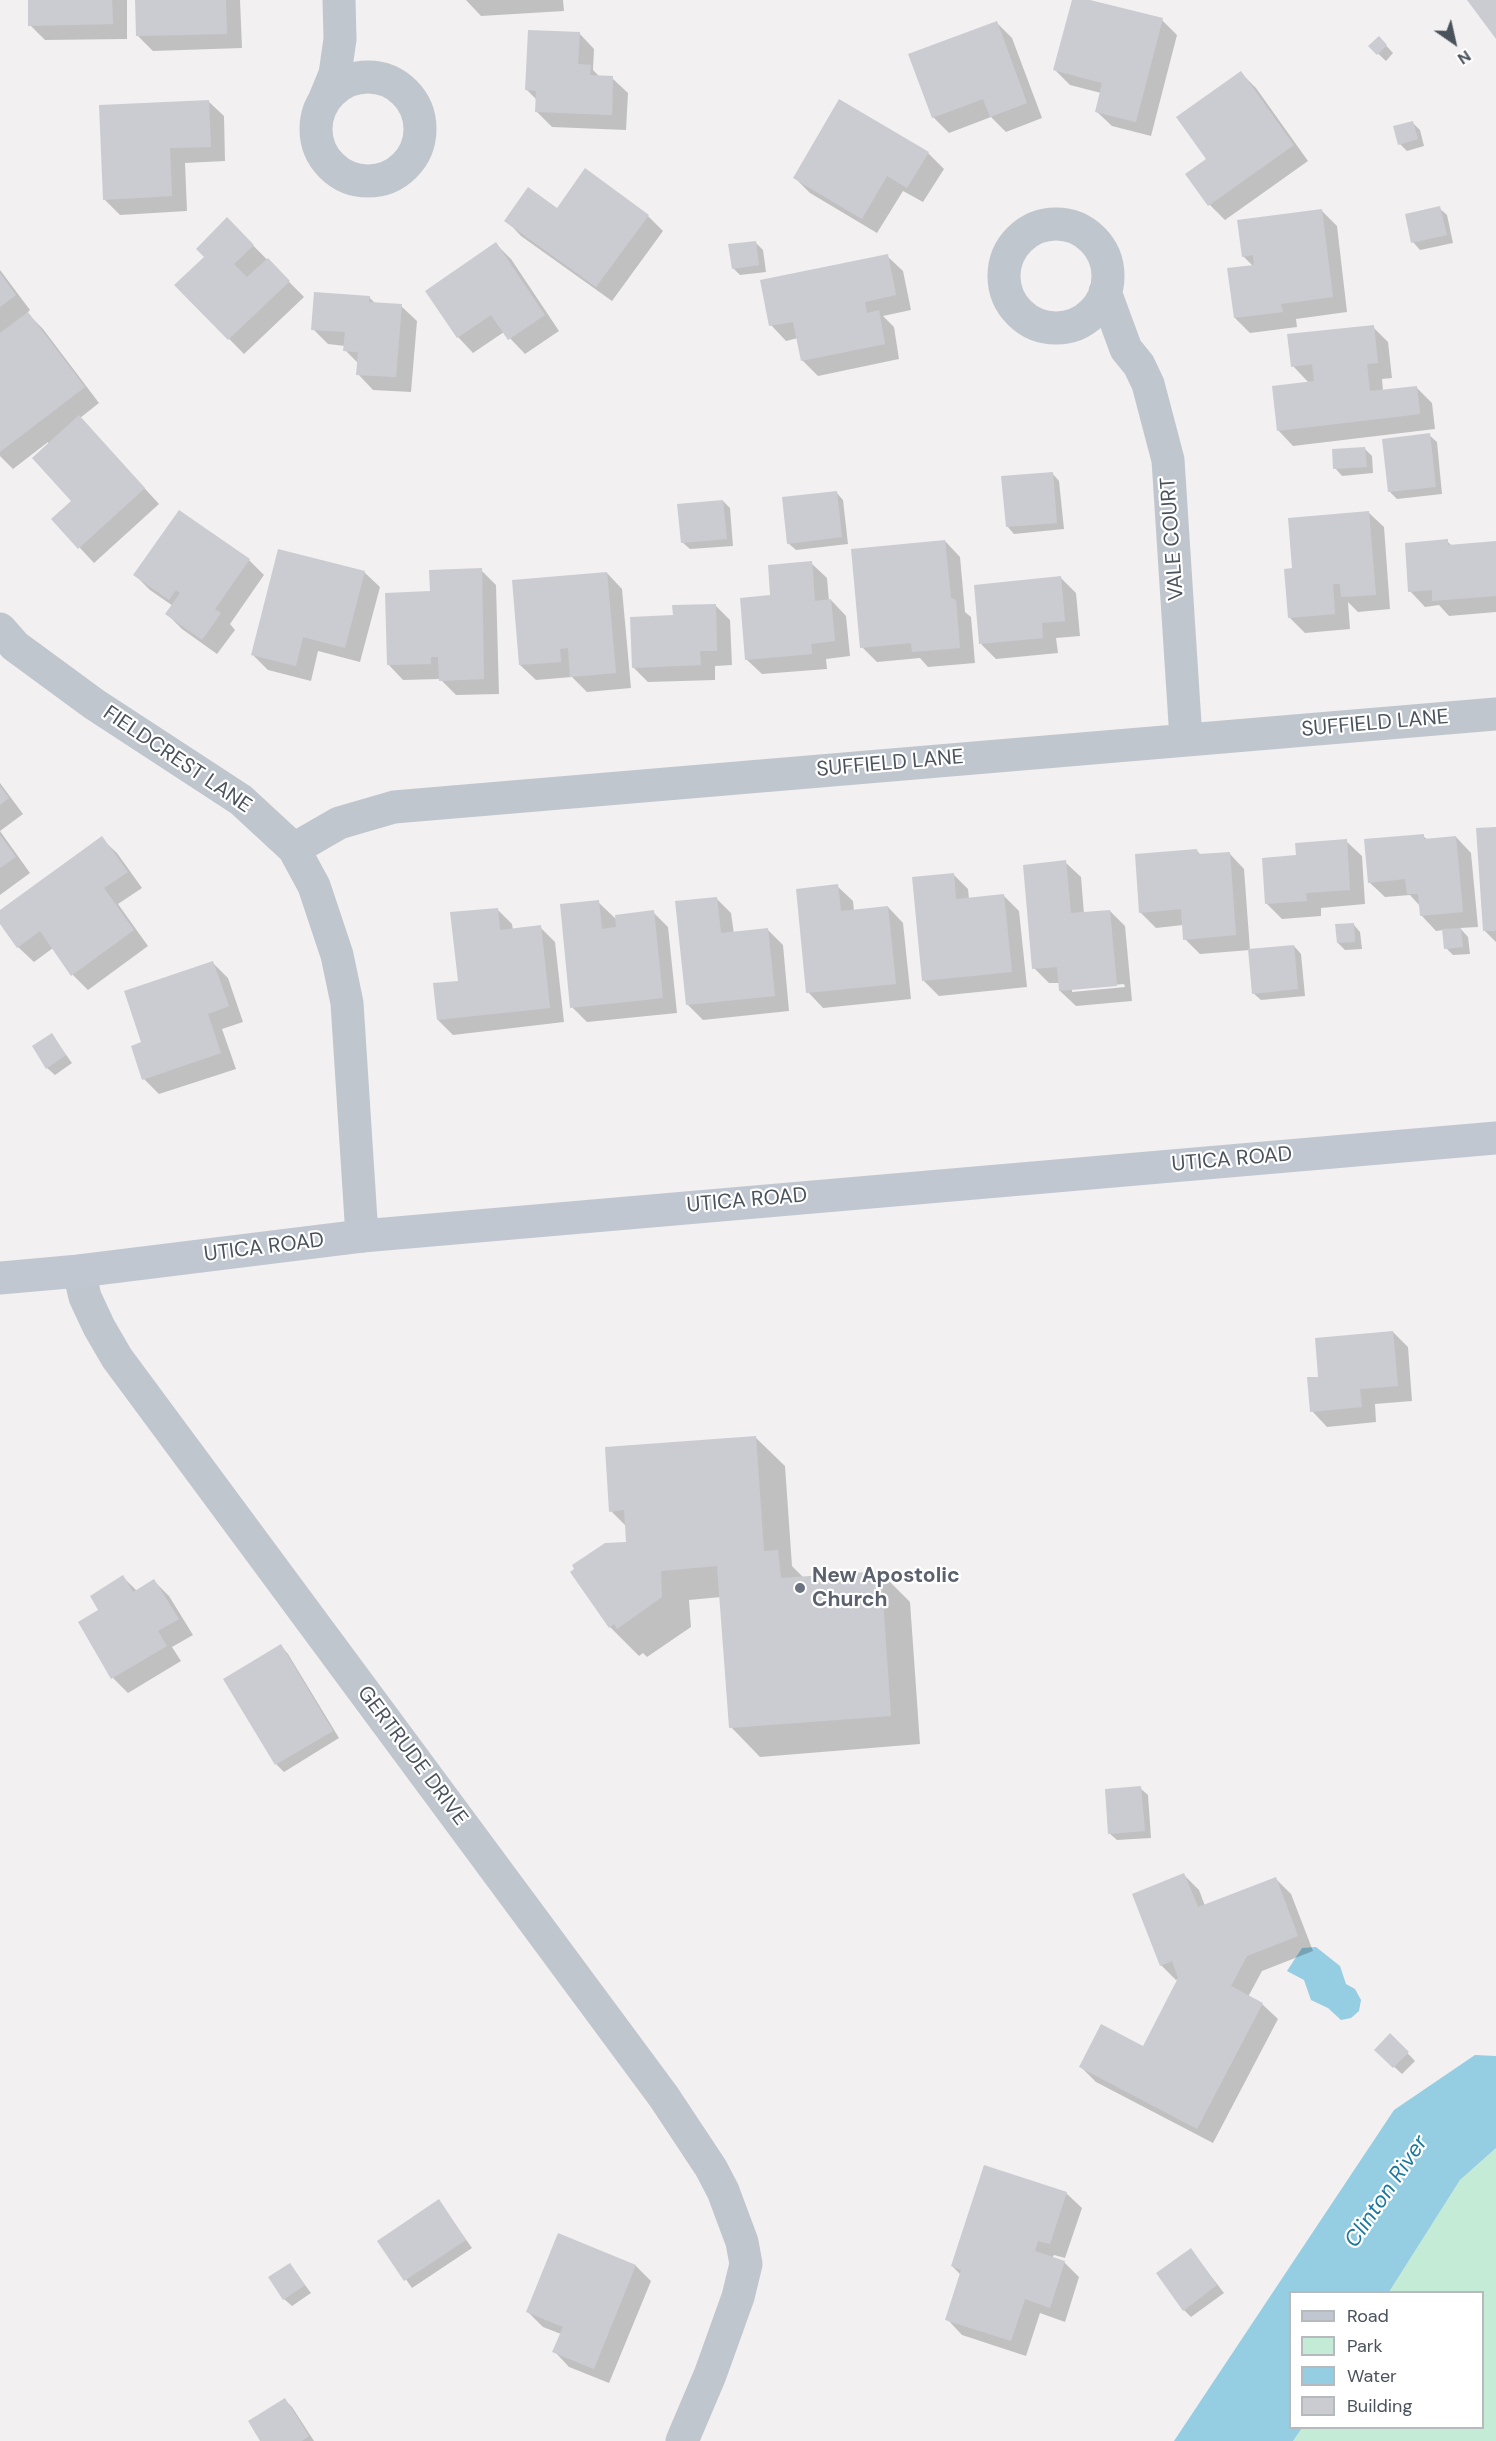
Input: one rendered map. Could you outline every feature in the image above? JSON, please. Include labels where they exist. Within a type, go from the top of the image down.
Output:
[{"type":"street","points":[[339,0],[340,39],[335,74],[322,103],[317,120],[316,137],[322,154],[333,168],[347,177],[364,181],[382,179],[398,172],[410,160],[417,146],[420,129],[417,112],[409,98],[397,86],[382,79],[359,62],[340,39]]},
{"type":"street","points":[[322,103],[334,90],[349,80],[365,77],[382,79]]},
{"type":"street","name":"VALE COURT","points":[[1126,349],[1101,336],[1070,326],[1053,328],[1035,324],[1020,315],[1010,301],[1004,284],[1004,267],[1011,250],[1022,237],[1036,228],[1053,224],[1070,226],[1085,233],[1097,244],[1105,259],[1108,276],[1105,292],[1126,349],[1139,364],[1148,384],[1168,460],[1186,739]]},
{"type":"street","points":[[1070,326],[1085,319],[1097,307],[1105,292]]},
{"type":"street","name":"FIELDCREST LANE","points":[[0,629],[15,646],[94,704],[241,800],[294,849],[314,886],[337,955],[347,1003],[362,1236]]},
{"type":"street","name":"SUFFIELD LANE","points":[[294,849],[339,823],[394,807],[1496,714]]},
{"type":"street","name":"UTICA ROAD","points":[[0,1278],[80,1271],[362,1236],[849,1192],[1496,1138]]},
{"type":"street","name":"GERTRUDE DRIVE","points":[[80,1271],[86,1297],[99,1327],[117,1358],[664,2097],[719,2183],[742,2242],[746,2264],[738,2297],[710,2375],[682,2441]]},
{"type":"green space","points":[[1496,2148],[1496,2441],[1293,2441],[1301,2429],[1484,2429],[1484,2291],[1390,2291],[1460,2180]]},
{"type":"water","points":[[1316,1947],[1340,1966],[1346,1984],[1355,1989],[1361,2000],[1359,2011],[1351,2018],[1341,2020],[1328,2008],[1311,2000],[1304,1980],[1287,1971],[1302,1948]]},
{"type":"water","name":"Clinton River","points":[[1475,2055],[1496,2056],[1496,2148],[1460,2180],[1390,2291],[1289,2291],[1289,2429],[1301,2429],[1293,2441],[1174,2441],[1394,2110]]},
{"type":"building","points":[[28,0],[112,0],[113,24],[28,26]]},
{"type":"building","points":[[135,0],[226,0],[227,34],[136,36]]},
{"type":"building","points":[[1072,0],[1090,0],[1163,18],[1136,122],[1095,112],[1102,83],[1053,70]]},
{"type":"building","points":[[1467,0],[1496,0],[1496,39]]},
{"type":"building","points":[[997,21],[1027,103],[990,117],[983,99],[932,118],[908,54]]},
{"type":"building","points":[[528,30],[580,32],[578,64],[591,65],[590,75],[613,76],[612,115],[535,112],[536,91],[525,90]]},
{"type":"building","points":[[1379,36],[1387,45],[1377,55],[1368,46]]},
{"type":"building","points":[[1241,71],[1294,145],[1208,206],[1185,174],[1206,159],[1176,117]]},
{"type":"building","points":[[839,99],[929,152],[907,188],[887,176],[862,219],[793,178]]},
{"type":"building","points":[[209,100],[211,147],[170,148],[172,196],[103,200],[99,105]]},
{"type":"building","points":[[1413,121],[1418,139],[1398,145],[1393,126]]},
{"type":"building","points":[[585,168],[649,215],[596,287],[504,221],[528,187],[557,208]]},
{"type":"building","points":[[1440,206],[1447,235],[1411,243],[1405,214]]},
{"type":"building","points":[[1322,209],[1333,297],[1281,304],[1283,312],[1234,318],[1227,268],[1254,265],[1253,255],[1242,257],[1237,220]]},
{"type":"building","points":[[227,217],[254,245],[234,264],[247,277],[268,258],[290,281],[228,340],[174,285],[204,257],[196,249]]},
{"type":"building","points":[[756,241],[759,265],[732,269],[728,244]]},
{"type":"building","points":[[496,242],[545,315],[508,340],[491,315],[457,338],[425,291]]},
{"type":"building","points":[[888,254],[896,295],[865,302],[867,313],[879,310],[885,344],[801,361],[793,322],[769,326],[760,280]]},
{"type":"building","points":[[0,273],[16,295],[0,307]]},
{"type":"building","points":[[314,292],[370,296],[369,302],[402,304],[396,377],[356,375],[358,352],[343,351],[345,332],[311,330]]},
{"type":"building","points":[[28,312],[85,387],[0,452],[0,333]]},
{"type":"building","points":[[1374,325],[1378,363],[1367,364],[1370,391],[1417,386],[1420,414],[1277,431],[1272,386],[1314,381],[1312,364],[1291,367],[1287,334]]},
{"type":"building","points":[[79,415],[145,488],[78,549],[51,519],[71,501],[32,458]]},
{"type":"building","points":[[1430,433],[1436,487],[1388,492],[1382,439]]},
{"type":"building","points":[[1365,447],[1367,467],[1333,469],[1332,449]]},
{"type":"building","points":[[1053,472],[1057,523],[1006,527],[1001,476]]},
{"type":"building","points":[[837,491],[842,537],[787,544],[782,497]]},
{"type":"building","points":[[723,500],[727,539],[681,543],[677,504]]},
{"type":"building","points":[[179,510],[250,559],[215,609],[221,613],[202,640],[165,614],[180,593],[176,590],[169,600],[133,575]]},
{"type":"building","points":[[1369,511],[1376,595],[1341,597],[1340,584],[1333,584],[1335,614],[1288,618],[1284,569],[1292,568],[1288,518]]},
{"type":"building","points":[[1448,539],[1448,545],[1496,541],[1496,596],[1432,601],[1432,590],[1408,592],[1405,543]]},
{"type":"building","points":[[945,540],[951,598],[956,600],[960,648],[912,652],[911,643],[860,648],[851,549]]},
{"type":"building","points":[[278,549],[365,571],[345,648],[303,637],[296,666],[251,655]]},
{"type":"building","points":[[812,561],[815,601],[831,599],[835,641],[811,644],[812,654],[745,660],[740,598],[770,595],[768,565]]},
{"type":"building","points":[[482,568],[484,679],[439,681],[438,657],[431,657],[431,664],[387,665],[385,593],[430,591],[429,570]]},
{"type":"building","points":[[607,572],[616,673],[570,677],[568,648],[560,649],[561,662],[519,665],[512,580]]},
{"type":"building","points":[[1061,576],[1065,621],[1042,623],[1043,638],[979,644],[974,585]]},
{"type":"building","points":[[716,604],[717,651],[700,651],[701,665],[632,668],[630,617],[673,615],[672,605]]},
{"type":"building","points":[[0,786],[9,798],[0,805]]},
{"type":"building","points":[[1496,827],[1496,931],[1483,931],[1476,828]]},
{"type":"building","points":[[1424,834],[1424,839],[1456,836],[1463,912],[1420,916],[1418,894],[1407,894],[1405,879],[1368,883],[1364,839]]},
{"type":"building","points":[[0,835],[16,857],[0,868]]},
{"type":"building","points":[[102,836],[128,872],[104,888],[134,930],[71,976],[40,931],[17,948],[0,924],[0,910]]},
{"type":"building","points":[[1347,839],[1350,890],[1306,893],[1307,901],[1265,904],[1262,858],[1296,855],[1295,843]]},
{"type":"building","points":[[1197,849],[1198,854],[1230,852],[1236,935],[1183,940],[1181,909],[1139,913],[1135,854]]},
{"type":"building","points":[[1066,860],[1071,913],[1110,910],[1117,986],[1059,991],[1057,967],[1032,969],[1023,865]]},
{"type":"building","points":[[954,873],[956,899],[1004,894],[1012,972],[922,981],[912,877]]},
{"type":"building","points":[[838,884],[841,911],[888,906],[896,984],[806,993],[796,889]]},
{"type":"building","points":[[717,897],[721,933],[768,928],[775,996],[686,1005],[675,901]]},
{"type":"building","points":[[599,900],[602,929],[616,927],[615,915],[654,910],[663,998],[570,1008],[560,904]]},
{"type":"building","points":[[498,908],[500,930],[541,925],[550,1008],[437,1020],[433,983],[458,981],[450,912]]},
{"type":"building","points":[[1354,923],[1355,942],[1337,943],[1335,924]]},
{"type":"building","points":[[1461,928],[1463,947],[1444,949],[1442,929]]},
{"type":"building","points":[[1294,945],[1298,989],[1252,994],[1248,949]]},
{"type":"building","points":[[213,961],[229,1006],[208,1014],[221,1053],[142,1080],[131,1046],[141,1042],[124,991]]},
{"type":"building","points":[[52,1033],[66,1055],[46,1069],[32,1046]]},
{"type":"building","points":[[1393,1331],[1398,1386],[1360,1389],[1362,1407],[1310,1412],[1307,1377],[1318,1377],[1315,1338]]},
{"type":"building","name":"New Apostolic Church","points":[[756,1436],[764,1551],[778,1550],[781,1578],[881,1571],[891,1716],[729,1728],[717,1566],[661,1571],[662,1597],[617,1629],[614,1624],[609,1628],[570,1572],[574,1569],[572,1565],[605,1543],[626,1542],[624,1510],[609,1512],[605,1447]]},
{"type":"building","points":[[123,1575],[133,1592],[154,1579],[179,1619],[158,1631],[167,1646],[111,1679],[78,1622],[98,1610],[90,1596]]},
{"type":"building","points":[[281,1644],[333,1731],[275,1765],[223,1679]]},
{"type":"building","points":[[1141,1786],[1145,1831],[1108,1834],[1105,1789]]},
{"type":"building","points":[[1184,1873],[1198,1907],[1276,1877],[1298,1936],[1247,1956],[1231,1986],[1263,2003],[1197,2129],[1079,2067],[1101,2024],[1143,2046],[1178,1978],[1172,1961],[1160,1966],[1132,1894]]},
{"type":"building","points":[[1390,2033],[1409,2052],[1393,2068],[1374,2050]]},
{"type":"building","points":[[984,2165],[1067,2192],[1050,2244],[1038,2241],[1035,2251],[1065,2261],[1050,2308],[1025,2299],[1011,2341],[945,2320],[961,2270],[951,2266]]},
{"type":"building","points":[[439,2199],[466,2240],[404,2281],[377,2241]]},
{"type":"building","points":[[558,2233],[636,2265],[594,2369],[552,2352],[563,2327],[526,2312]]},
{"type":"building","points":[[1191,2248],[1217,2285],[1183,2311],[1156,2273]]},
{"type":"building","points":[[290,2263],[305,2285],[283,2300],[268,2277]]},
{"type":"building","points":[[285,2398],[309,2436],[302,2441],[260,2441],[248,2421]]},
{"type":"place","name":"New Apostolic Church","points":[[800,1588]]}]
